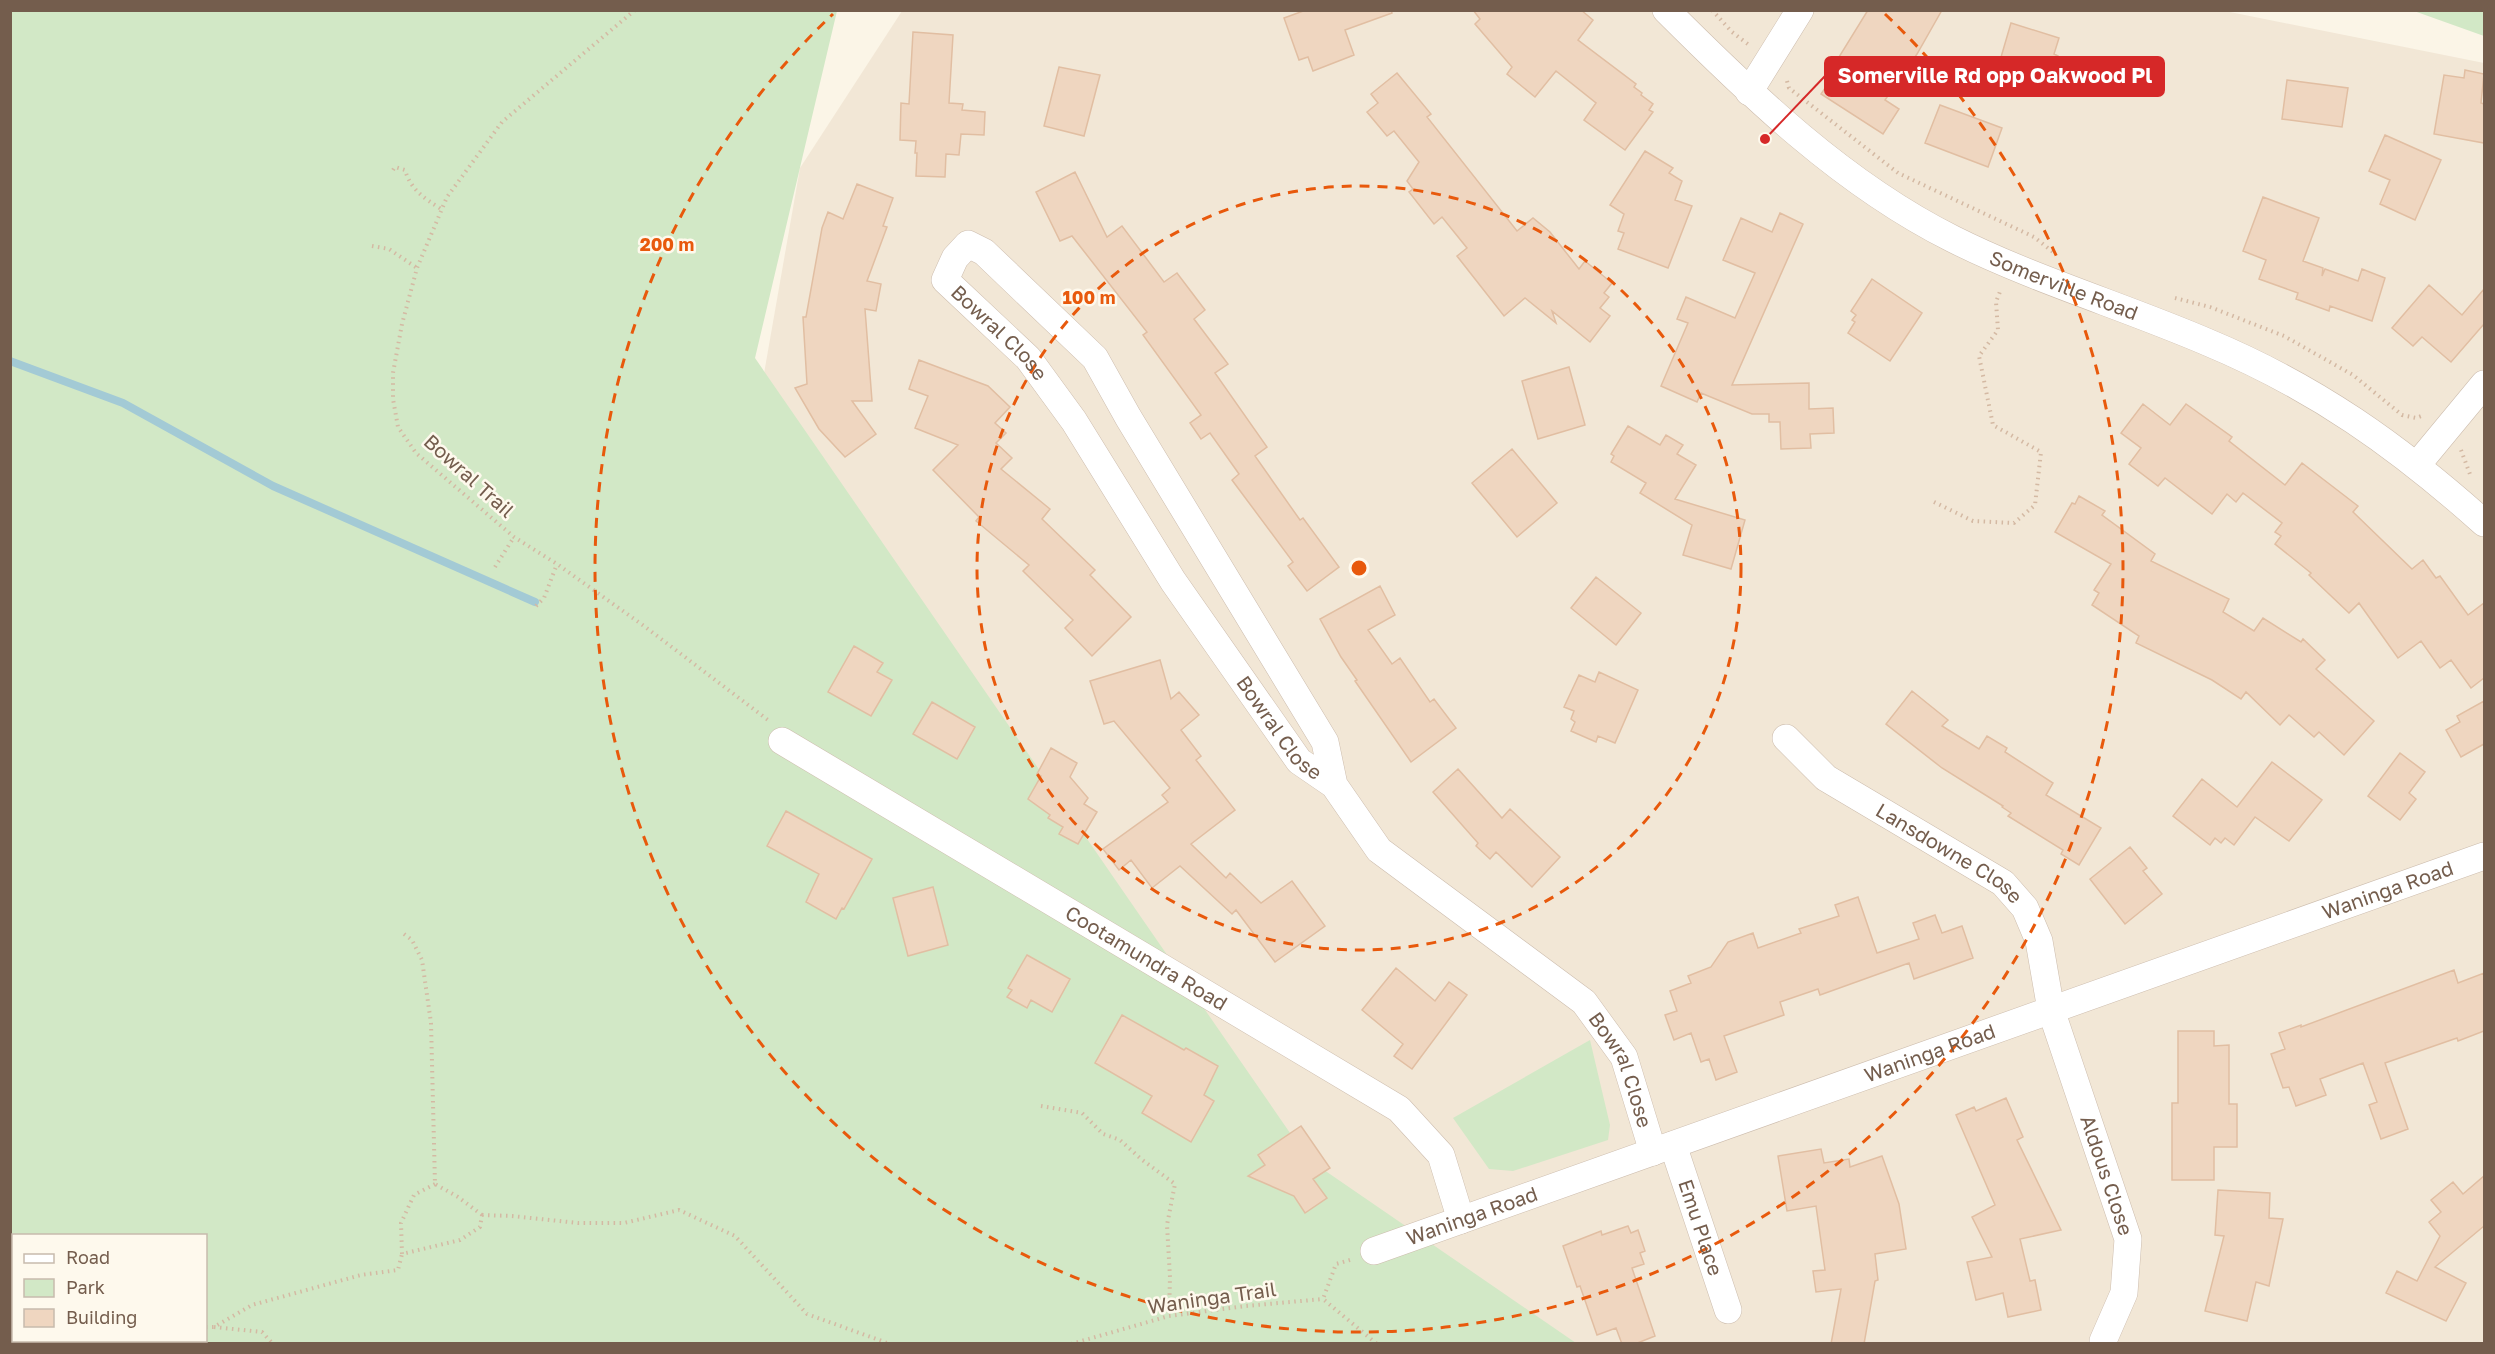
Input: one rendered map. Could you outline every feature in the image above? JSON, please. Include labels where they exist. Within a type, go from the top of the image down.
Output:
[{"type":"street","name":"Somerville Road","points":[[1666,10],[1749,92],[1830,159],[1897,208],[1952,239],[2011,266],[2207,341],[2259,365],[2328,402],[2370,429],[2417,465],[2484,523]]},
{"type":"street","points":[[1749,92],[1800,10]]},
{"type":"street","name":"Bowral Close","points":[[1334,785],[1325,742],[1128,417],[1095,358],[984,252],[968,244],[955,258],[945,280],[1028,358],[1074,422],[1173,581],[1299,761],[1334,785],[1379,850],[1584,1002],[1624,1057],[1663,1148]]},
{"type":"street","points":[[2417,465],[2484,384]]},
{"type":"street","name":"Lansdowne Close","points":[[1786,738],[1826,778],[2003,883],[2025,908],[2039,941],[2051,1010]]},
{"type":"street","name":"Cootamundra Road","points":[[782,741],[1400,1109],[1441,1155],[1461,1220]]},
{"type":"street","name":"Waninga Road","points":[[1374,1251],[2484,856]]},
{"type":"street","name":"Aldous Close","points":[[2051,1010],[2128,1239],[2124,1293],[2103,1341]]},
{"type":"street","name":"Emu Place","points":[[1663,1148],[1728,1310]]},
{"type":"path","name":"Bowral Trail","points":[[635,10],[502,122],[447,197],[417,268],[402,324],[393,374],[393,399],[398,427],[416,453],[514,537],[557,564],[765,716],[782,741]]},
{"type":"path","points":[[1712,10],[1732,32],[1757,51]]},
{"type":"path","points":[[1787,79],[1790,88],[1898,173],[2034,237],[2057,256]]},
{"type":"path","points":[[393,170],[395,167],[405,170],[409,183],[420,195],[441,209]]},
{"type":"path","points":[[372,246],[389,249],[417,268]]},
{"type":"path","points":[[1934,502],[1973,521],[2014,523],[2035,506],[2041,452],[1993,425],[1979,356],[1998,330],[1996,302],[2011,266]]},
{"type":"path","points":[[2168,297],[2210,307],[2284,336],[2353,375],[2402,415],[2416,418],[2423,413],[2428,421]]},
{"type":"path","points":[[2459,443],[2473,483]]},
{"type":"path","points":[[495,567],[514,537]]},
{"type":"path","points":[[536,606],[544,598],[557,564]]},
{"type":"path","points":[[404,934],[412,940],[422,960],[431,1023],[435,1185]]},
{"type":"path","points":[[1041,1106],[1082,1113],[1103,1134],[1120,1140],[1175,1184],[1167,1225],[1170,1267],[1169,1316]]},
{"type":"path","points":[[435,1185],[458,1197],[482,1215],[578,1223],[624,1223],[679,1210],[735,1236],[807,1314],[890,1344]]},
{"type":"path","points":[[214,1327],[252,1305],[361,1275],[398,1270],[402,1254],[401,1223],[414,1195],[435,1185]]},
{"type":"path","points":[[402,1254],[460,1240],[480,1227],[482,1215]]},
{"type":"path","points":[[1374,1251],[1336,1264],[1323,1299],[1377,1344]]},
{"type":"path","name":"Waninga Trail","points":[[1071,1344],[1169,1316],[1323,1299]]},
{"type":"path","points":[[207,1327],[262,1332],[273,1344]]},
{"type":"shaded area","points":[[2220,10],[2484,63],[2484,1343],[1511,1343],[726,871],[755,425],[800,168],[902,11]]},
{"type":"green space","points":[[10,11],[837,11],[755,358],[1308,1159],[1576,1343],[11,1343]]},
{"type":"green space","points":[[2414,11],[2484,11],[2484,36]]},
{"type":"green space","points":[[1590,1040],[1610,1125],[1608,1140],[1513,1171],[1489,1169],[1453,1118]]},
{"type":"building","points":[[1306,10],[1391,10],[1392,13],[1345,30],[1354,55],[1313,71],[1308,57],[1299,60],[1284,18]]},
{"type":"building","points":[[1473,10],[1581,10],[1593,20],[1578,40],[1636,84],[1634,87],[1653,104],[1649,110],[1653,112],[1625,150],[1584,120],[1596,103],[1556,71],[1535,97],[1507,74],[1512,67],[1475,24],[1480,19]]},
{"type":"building","points":[[1868,10],[1942,10],[1917,54],[1885,100],[1899,109],[1883,134],[1821,94],[1830,81],[1826,78]]},
{"type":"building","points":[[2011,23],[2059,38],[2054,54],[2058,56],[2051,80],[1999,64]]},
{"type":"building","points":[[913,32],[953,35],[949,103],[963,104],[962,110],[985,112],[984,135],[961,134],[959,155],[946,154],[945,177],[916,176],[916,141],[900,140],[901,103],[909,104]]},
{"type":"building","points":[[1059,67],[1100,75],[1084,136],[1044,126]]},
{"type":"building","points":[[2465,70],[2484,74],[2481,103],[2484,104],[2484,143],[2434,134],[2444,75],[2464,78]]},
{"type":"building","points":[[1397,73],[1431,114],[1427,117],[1517,231],[1533,218],[1550,232],[1579,269],[1585,261],[1612,283],[1604,293],[1609,297],[1600,308],[1610,316],[1590,342],[1552,311],[1556,323],[1525,298],[1504,316],[1457,256],[1467,248],[1442,217],[1434,224],[1409,192],[1413,189],[1407,181],[1419,162],[1394,131],[1387,136],[1367,112],[1378,103],[1371,94]]},
{"type":"building","points":[[2287,80],[2348,88],[2342,127],[2282,119]]},
{"type":"building","points":[[1940,105],[2002,128],[1988,167],[1925,143]]},
{"type":"building","points":[[2385,135],[2441,160],[2415,220],[2380,204],[2390,180],[2369,171]]},
{"type":"building","points":[[1645,151],[1673,168],[1669,173],[1682,181],[1675,200],[1692,206],[1668,268],[1618,249],[1624,233],[1618,231],[1624,214],[1610,205]]},
{"type":"building","points":[[1075,172],[1107,237],[1122,226],[1164,282],[1177,273],[1205,310],[1194,319],[1228,364],[1215,373],[1267,447],[1255,456],[1300,520],[1303,518],[1339,567],[1307,591],[1288,566],[1293,562],[1232,480],[1239,474],[1210,433],[1201,439],[1190,423],[1201,415],[1143,335],[1147,332],[1072,236],[1060,241],[1036,192]]},
{"type":"building","points":[[857,184],[893,198],[883,226],[887,227],[867,281],[881,284],[876,311],[865,309],[872,401],[852,401],[876,434],[845,457],[819,429],[795,388],[807,384],[803,317],[806,317],[822,228],[828,212],[843,219]]},
{"type":"building","points":[[2263,197],[2319,218],[2303,261],[2323,268],[2322,276],[2325,269],[2358,281],[2362,269],[2385,278],[2372,321],[2330,306],[2329,311],[2296,299],[2298,293],[2259,279],[2266,260],[2243,251]]},
{"type":"building","points":[[1780,213],[1803,224],[1732,385],[1809,383],[1809,409],[1833,408],[1834,433],[1810,434],[1811,448],[1781,449],[1780,422],[1769,422],[1769,414],[1752,414],[1701,393],[1697,402],[1661,386],[1688,323],[1677,319],[1686,297],[1735,318],[1755,273],[1723,260],[1741,218],[1772,232]]},
{"type":"building","points":[[1872,279],[1922,313],[1890,361],[1848,333],[1855,322],[1852,320],[1856,315],[1851,311]]},
{"type":"building","points":[[2429,285],[2462,315],[2484,289],[2484,324],[2451,362],[2422,337],[2413,346],[2392,328]]},
{"type":"building","points":[[919,360],[988,386],[1010,407],[995,423],[1006,433],[996,443],[1012,458],[1001,469],[1050,509],[1042,519],[1095,570],[1090,575],[1131,617],[1092,656],[1065,628],[1073,620],[1023,571],[1029,565],[976,521],[979,517],[933,470],[958,445],[915,428],[928,396],[909,389]]},
{"type":"building","points":[[1569,367],[1585,425],[1538,439],[1522,381]]},
{"type":"building","points":[[2143,404],[2170,425],[2186,404],[2232,437],[2229,441],[2285,485],[2302,463],[2358,506],[2353,512],[2412,569],[2423,560],[2436,578],[2440,576],[2468,615],[2484,603],[2484,678],[2471,688],[2451,660],[2440,668],[2421,641],[2398,658],[2359,603],[2349,613],[2309,575],[2311,573],[2275,544],[2281,536],[2275,532],[2282,523],[2243,493],[2236,502],[2227,494],[2212,514],[2165,478],[2158,486],[2129,464],[2141,448],[2121,433]]},
{"type":"building","points":[[1628,426],[1660,445],[1666,435],[1683,445],[1677,454],[1696,465],[1675,499],[1745,520],[1731,569],[1683,555],[1692,525],[1640,493],[1646,483],[1611,462],[1614,456],[1611,454]]},
{"type":"building","points":[[1512,449],[1557,503],[1517,537],[1472,483]]},
{"type":"building","points":[[2079,496],[2105,511],[2102,515],[2155,554],[2151,561],[2229,599],[2223,612],[2254,631],[2263,618],[2301,642],[2303,639],[2325,660],[2316,669],[2374,721],[2344,755],[2319,732],[2314,737],[2289,715],[2280,725],[2246,692],[2241,699],[2212,680],[2136,643],[2139,636],[2092,605],[2099,593],[2094,590],[2111,564],[2055,532],[2072,503],[2075,504]]},
{"type":"building","points":[[1596,577],[1641,613],[1616,645],[1571,608]]},
{"type":"building","points":[[1380,586],[1395,615],[1368,630],[1392,664],[1400,658],[1430,702],[1434,699],[1456,728],[1411,762],[1355,681],[1357,680],[1320,619]]},
{"type":"building","points":[[854,646],[883,663],[877,672],[892,680],[871,716],[828,692]]},
{"type":"building","points":[[1160,660],[1171,699],[1179,692],[1199,715],[1181,730],[1201,756],[1196,760],[1235,810],[1191,844],[1226,878],[1230,873],[1261,903],[1292,881],[1325,926],[1275,962],[1236,910],[1232,914],[1180,866],[1152,888],[1131,860],[1119,870],[1103,849],[1168,802],[1162,795],[1170,788],[1114,721],[1104,724],[1090,681]]},
{"type":"building","points":[[1599,672],[1638,690],[1615,743],[1598,736],[1596,742],[1571,731],[1575,722],[1571,719],[1574,711],[1564,707],[1579,675],[1595,682]]},
{"type":"building","points":[[1912,691],[1948,720],[1942,726],[1979,749],[1987,736],[2007,748],[2005,752],[2053,783],[2046,795],[2101,828],[2079,865],[2061,854],[2063,850],[2008,816],[2011,813],[2003,806],[1942,768],[1886,724]]},
{"type":"building","points":[[2484,701],[2484,744],[2461,757],[2446,730],[2460,722],[2457,716]]},
{"type":"building","points":[[932,702],[975,727],[957,759],[913,734]]},
{"type":"building","points":[[1051,748],[1077,763],[1070,777],[1088,798],[1084,804],[1097,812],[1078,844],[1059,834],[1063,827],[1048,818],[1050,815],[1028,799],[1041,776],[1037,774]]},
{"type":"building","points":[[2400,753],[2425,772],[2409,793],[2416,799],[2400,820],[2368,796]]},
{"type":"building","points":[[2272,762],[2322,800],[2289,841],[2255,817],[2234,845],[2225,838],[2221,843],[2215,838],[2210,845],[2173,816],[2202,779],[2237,807]]},
{"type":"building","points":[[1458,769],[1502,818],[1510,809],[1560,857],[1532,887],[1496,852],[1490,859],[1476,846],[1478,843],[1433,792]]},
{"type":"building","points":[[786,811],[872,859],[836,919],[806,902],[819,874],[767,846]]},
{"type":"building","points":[[2130,847],[2147,868],[2143,871],[2162,894],[2125,924],[2090,879]]},
{"type":"building","points":[[933,887],[948,945],[908,956],[893,898]]},
{"type":"building","points":[[1858,897],[1877,953],[1919,939],[1913,923],[1935,915],[1942,933],[1962,926],[1973,958],[1914,979],[1909,963],[1820,995],[1818,989],[1780,1002],[1784,1015],[1724,1036],[1737,1072],[1716,1080],[1709,1059],[1701,1062],[1691,1033],[1674,1040],[1665,1015],[1677,1011],[1670,991],[1691,983],[1688,976],[1711,967],[1728,942],[1753,933],[1758,948],[1801,933],[1799,929],[1839,916],[1835,905]]},
{"type":"building","points":[[1027,955],[1070,979],[1052,1012],[1031,1000],[1027,1008],[1007,997],[1012,990],[1008,988]]},
{"type":"building","points":[[1396,968],[1435,1001],[1449,982],[1467,995],[1412,1069],[1394,1056],[1403,1044],[1362,1010]]},
{"type":"building","points":[[2454,970],[2458,983],[2484,973],[2484,1031],[2385,1063],[2408,1129],[2381,1139],[2369,1105],[2377,1102],[2363,1063],[2320,1079],[2326,1095],[2296,1106],[2289,1087],[2283,1088],[2271,1054],[2285,1049],[2279,1033],[2301,1025],[2301,1027]]},
{"type":"building","points":[[1122,1015],[1184,1050],[1186,1048],[1218,1066],[1204,1095],[1214,1101],[1191,1142],[1142,1113],[1152,1096],[1095,1063]]},
{"type":"building","points":[[2178,1031],[2214,1031],[2214,1046],[2229,1045],[2229,1104],[2237,1104],[2237,1147],[2214,1147],[2214,1180],[2172,1180],[2172,1103],[2178,1103]]},
{"type":"building","points":[[2006,1098],[2023,1137],[2017,1140],[2061,1230],[2020,1239],[2030,1281],[2035,1280],[2041,1310],[2008,1317],[2003,1293],[1976,1300],[1967,1262],[1992,1257],[1972,1217],[1995,1205],[1956,1115],[1974,1107],[1976,1111]]},
{"type":"building","points":[[1301,1126],[1330,1168],[1313,1179],[1327,1198],[1305,1213],[1294,1196],[1248,1176],[1265,1165],[1258,1155]]},
{"type":"building","points":[[1821,1149],[1824,1163],[1849,1159],[1850,1167],[1882,1156],[1899,1204],[1906,1249],[1875,1254],[1878,1280],[1875,1281],[1864,1344],[1831,1344],[1841,1289],[1816,1292],[1813,1271],[1825,1270],[1816,1206],[1787,1211],[1778,1156]]},
{"type":"building","points":[[2484,1176],[2484,1226],[2435,1267],[2466,1283],[2446,1321],[2386,1293],[2397,1271],[2417,1281],[2440,1236],[2429,1222],[2441,1212],[2431,1200],[2453,1182],[2463,1194]]},
{"type":"building","points":[[2218,1190],[2270,1193],[2269,1218],[2283,1219],[2269,1286],[2256,1282],[2247,1321],[2205,1311],[2224,1236],[2215,1235]]},
{"type":"building","points":[[1628,1226],[1631,1233],[1638,1230],[1645,1251],[1640,1253],[1644,1264],[1632,1268],[1655,1336],[1635,1344],[1622,1344],[1616,1328],[1597,1335],[1563,1246],[1601,1231],[1602,1235]]},
{"type":"waterway","points":[[10,361],[123,403],[273,486],[535,602]]},
{"type":"place","name":"Somerville Rd opp Oakwood Pl","points":[[1765,139]]}]
